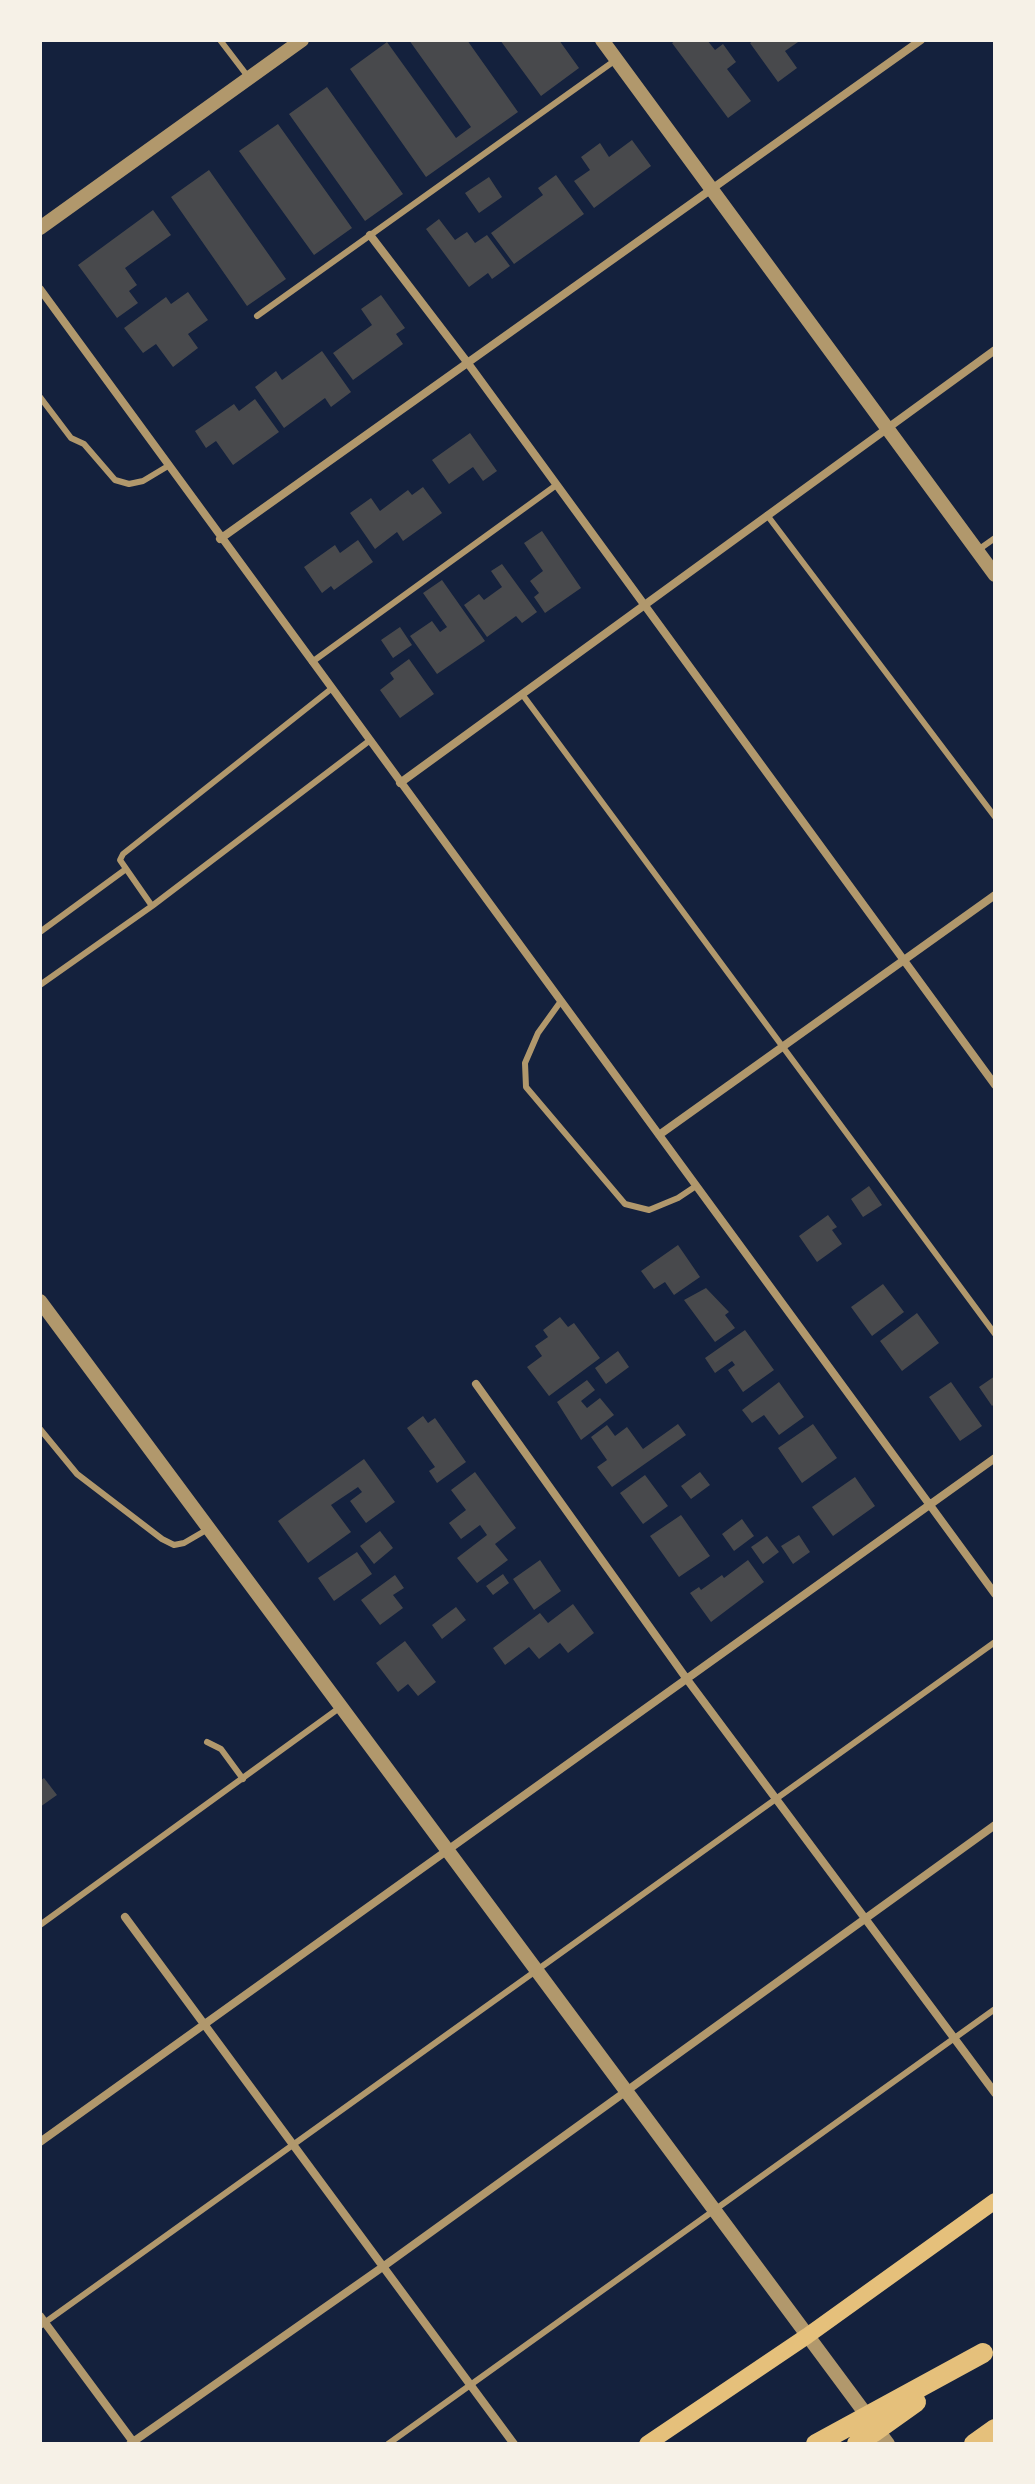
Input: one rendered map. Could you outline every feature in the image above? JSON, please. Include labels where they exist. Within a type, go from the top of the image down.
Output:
[{"type":"highway","points":[[816,2444],[989,2349]]},
{"type":"highway","points":[[857,2444],[989,2349]]},
{"type":"highway","points":[[974,2444],[995,2429]]},
{"type":"main road","points":[[647,2444],[807,2336],[995,2201]]},
{"type":"street","points":[[40,228],[302,40]]},
{"type":"street","points":[[602,40],[713,186],[995,575]]},
{"type":"street","points":[[220,539],[921,40]]},
{"type":"street","points":[[370,235],[467,362],[995,1085]]},
{"type":"street","points":[[40,289],[995,1594]]},
{"type":"street","points":[[400,783],[995,350]]},
{"type":"street","points":[[659,1135],[995,895]]},
{"type":"street","points":[[40,1301],[888,2444]]},
{"type":"street","points":[[476,1384],[686,1678],[995,2093]]},
{"type":"street","points":[[40,2142],[995,1458]]},
{"type":"street","points":[[42,2321],[132,2443],[384,2266],[995,1825]]},
{"type":"street","points":[[125,1917],[202,2026],[514,2444]]},
{"type":"lane","points":[[220,40],[249,78]]},
{"type":"lane","points":[[257,316],[617,59]]},
{"type":"lane","points":[[40,397],[71,438],[84,444],[115,480],[129,484],[143,481],[168,466]]},
{"type":"lane","points":[[312,662],[555,486]]},
{"type":"lane","points":[[767,515],[995,817]]},
{"type":"lane","points":[[977,551],[995,538]]},
{"type":"lane","points":[[152,906],[120,860],[134,842],[331,689]]},
{"type":"lane","points":[[522,694],[995,1334]]},
{"type":"lane","points":[[41,981],[152,906],[369,741]]},
{"type":"lane","points":[[40,932],[126,869]]},
{"type":"lane","points":[[561,1001],[538,1033],[525,1063],[526,1087],[625,1204],[649,1210],[678,1198],[696,1186]]},
{"type":"lane","points":[[40,1429],[77,1474],[162,1539],[174,1545],[184,1543],[209,1529]]},
{"type":"lane","points":[[42,2321],[293,2146],[995,1642]]},
{"type":"lane","points":[[40,1925],[342,1706]]},
{"type":"lane","points":[[207,1742],[221,1749],[243,1779]]},
{"type":"lane","points":[[388,2444],[995,2009]]},
{"type":"building","points":[[409,40],[467,40],[518,112],[426,177],[350,69],[387,42],[456,138],[471,127]]},
{"type":"building","points":[[500,40],[559,40],[579,68],[541,96]]},
{"type":"building","points":[[676,40],[707,40],[715,50],[723,44],[736,62],[727,69],[751,101],[728,118],[672,43]]},
{"type":"building","points":[[754,40],[801,40],[785,51],[797,68],[778,82],[750,43]]},
{"type":"building","points":[[327,87],[403,194],[365,221],[289,114]]},
{"type":"building","points":[[278,124],[352,228],[314,255],[239,151]]},
{"type":"building","points":[[632,140],[651,166],[594,208],[574,181],[590,170],[581,157],[600,143],[609,157]]},
{"type":"building","points":[[209,170],[286,279],[247,306],[171,197]]},
{"type":"building","points":[[556,175],[584,214],[514,264],[491,233],[543,195],[538,188]]},
{"type":"building","points":[[489,177],[502,197],[479,213],[465,193]]},
{"type":"building","points":[[153,210],[171,235],[125,268],[137,285],[129,291],[138,303],[117,318],[78,265]]},
{"type":"building","points":[[439,219],[455,240],[467,232],[475,243],[487,235],[510,266],[492,279],[488,273],[469,287],[426,229]]},
{"type":"building","points":[[188,292],[208,320],[188,334],[198,348],[173,367],[156,344],[143,353],[124,328],[166,297],[171,304]]},
{"type":"building","points":[[381,295],[405,328],[396,334],[403,344],[353,380],[333,353],[372,325],[361,309]]},
{"type":"building","points":[[322,351],[351,392],[331,407],[325,398],[284,428],[255,387],[276,371],[282,380]]},
{"type":"building","points":[[255,399],[279,432],[233,465],[216,441],[206,448],[195,431],[234,404],[239,411]]},
{"type":"building","points":[[470,433],[497,471],[483,481],[473,467],[449,484],[432,460]]},
{"type":"building","points":[[423,487],[442,513],[403,541],[397,532],[375,549],[350,513],[371,498],[380,511],[408,490],[412,495]]},
{"type":"building","points":[[542,531],[581,588],[545,613],[534,597],[539,593],[530,581],[543,571],[524,543]]},
{"type":"building","points":[[358,540],[373,562],[334,590],[331,586],[322,593],[304,567],[335,545],[340,553]]},
{"type":"building","points":[[502,564],[537,612],[522,623],[516,616],[487,637],[464,605],[479,594],[484,600],[502,587],[491,571]]},
{"type":"building","points":[[442,580],[485,641],[437,674],[410,636],[432,621],[440,632],[447,627],[423,593]]},
{"type":"building","points":[[400,627],[412,645],[393,658],[381,640]]},
{"type":"building","points":[[409,659],[434,694],[400,718],[380,690],[394,679],[390,673]]},
{"type":"building","points":[[869,1186],[882,1205],[863,1217],[851,1199]]},
{"type":"building","points":[[828,1215],[837,1227],[832,1230],[842,1244],[817,1262],[799,1236]]},
{"type":"building","points":[[678,1245],[700,1277],[674,1295],[665,1282],[654,1289],[641,1271]]},
{"type":"building","points":[[883,1284],[904,1312],[872,1336],[851,1307]]},
{"type":"building","points":[[706,1288],[729,1312],[725,1315],[735,1328],[715,1342],[684,1300]]},
{"type":"building","points":[[917,1313],[939,1343],[902,1371],[880,1341]]},
{"type":"building","points":[[560,1317],[568,1327],[574,1323],[600,1358],[549,1396],[527,1367],[542,1356],[535,1346],[548,1337],[543,1330]]},
{"type":"building","points":[[745,1330],[774,1370],[743,1392],[728,1370],[735,1365],[732,1361],[715,1373],[705,1358]]},
{"type":"building","points":[[618,1351],[629,1367],[606,1384],[595,1368]]},
{"type":"building","points":[[995,1376],[995,1403],[992,1406],[979,1387]]},
{"type":"building","points":[[587,1380],[595,1390],[581,1401],[587,1408],[600,1398],[614,1415],[581,1440],[557,1402]]},
{"type":"building","points":[[779,1382],[804,1417],[779,1435],[764,1415],[752,1423],[742,1410]]},
{"type":"building","points":[[951,1382],[982,1426],[960,1441],[929,1397]]},
{"type":"building","points":[[423,1416],[428,1423],[435,1418],[466,1462],[437,1483],[429,1471],[435,1467],[407,1428]]},
{"type":"building","points":[[678,1424],[686,1435],[612,1487],[597,1467],[607,1460],[591,1437],[607,1425],[615,1436],[627,1427],[643,1449]]},
{"type":"building","points":[[813,1424],[837,1458],[802,1483],[778,1448]]},
{"type":"building","points":[[364,1459],[395,1502],[366,1523],[350,1501],[362,1492],[358,1487],[331,1505],[351,1532],[308,1563],[278,1521]]},
{"type":"building","points":[[475,1472],[516,1528],[495,1544],[508,1560],[477,1583],[457,1558],[487,1535],[480,1525],[461,1539],[449,1523],[466,1510],[451,1490]]},
{"type":"building","points":[[700,1472],[710,1485],[691,1499],[681,1486]]},
{"type":"building","points":[[645,1475],[668,1506],[643,1524],[620,1493]]},
{"type":"building","points":[[855,1477],[875,1506],[833,1536],[812,1507]]},
{"type":"building","points":[[681,1515],[710,1556],[679,1577],[650,1536]]},
{"type":"building","points":[[742,1519],[754,1536],[734,1551],[722,1534]]},
{"type":"building","points":[[380,1531],[393,1548],[374,1564],[360,1546]]},
{"type":"building","points":[[799,1535],[810,1552],[793,1564],[781,1546]]},
{"type":"building","points":[[767,1536],[779,1552],[763,1564],[751,1547]]},
{"type":"building","points":[[357,1552],[372,1574],[334,1601],[318,1578]]},
{"type":"building","points":[[540,1560],[561,1591],[534,1610],[513,1579]]},
{"type":"building","points":[[748,1560],[764,1582],[711,1622],[690,1593],[699,1587],[701,1590],[722,1575],[724,1578]]},
{"type":"building","points":[[503,1574],[509,1583],[493,1595],[486,1586]]},
{"type":"building","points":[[395,1575],[404,1588],[393,1595],[403,1608],[380,1625],[361,1600]]},
{"type":"building","points":[[573,1604],[594,1633],[568,1653],[560,1643],[539,1659],[529,1647],[505,1665],[493,1648],[540,1613],[548,1623]]},
{"type":"building","points":[[456,1607],[466,1620],[442,1639],[432,1625]]},
{"type":"building","points":[[405,1641],[436,1682],[418,1696],[408,1684],[398,1692],[376,1663]]},
{"type":"building","points":[[44,1778],[57,1795],[40,1807],[40,1781]]}]
